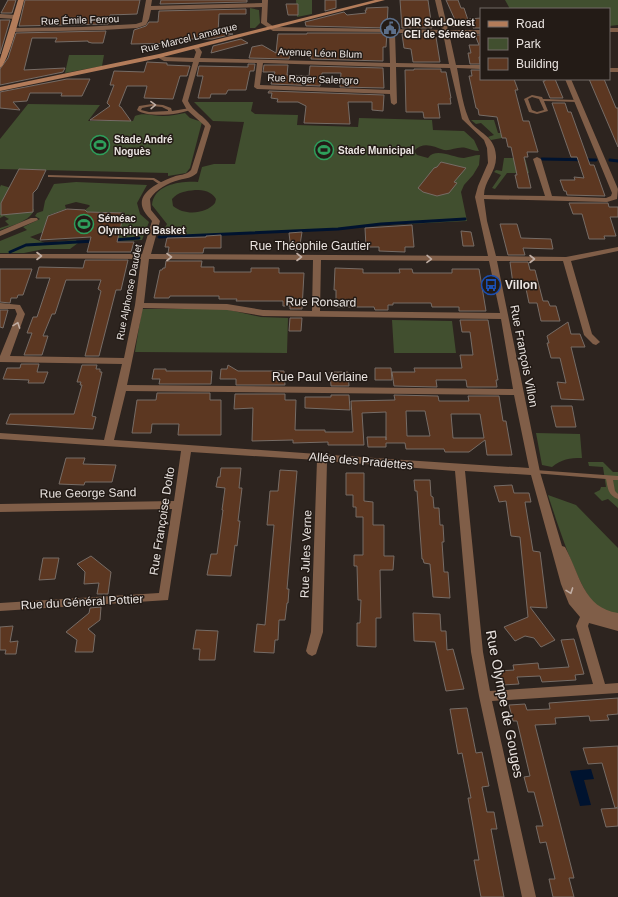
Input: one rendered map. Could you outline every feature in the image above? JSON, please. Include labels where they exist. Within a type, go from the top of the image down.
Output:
[{"type":"street","points":[[0,66],[7,49],[21,0]]},
{"type":"street","points":[[149,0],[147,8],[265,3],[264,23],[270,28],[280,29],[392,31],[446,29],[480,32]]},
{"type":"street","name":"Rue Marcel Lamarque","points":[[0,89],[159,56],[381,0]]},
{"type":"street","points":[[438,0],[446,29],[465,119],[486,138],[491,146],[492,154],[488,174],[481,184],[480,197],[607,200],[614,197],[616,193],[568,80]]},
{"type":"street","name":"Rue Émile Ferrou","points":[[12,30],[128,27],[142,25],[145,21],[147,8]]},
{"type":"street","points":[[0,16],[16,17]]},
{"type":"street","points":[[392,31],[394,103]]},
{"type":"street","points":[[190,109],[185,101],[199,52],[196,47]]},
{"type":"street","name":"Avenue Léon Blum","points":[[159,56],[164,59],[480,67]]},
{"type":"street","name":"Rue Roger Salengro","points":[[260,62],[257,87],[394,92]]},
{"type":"street","name":"Rue Alphonse Daudet","points":[[108,443],[122,388],[146,257],[156,221],[147,210],[146,200],[150,193],[162,184],[177,178],[189,176],[197,165],[208,126],[202,118],[190,109]]},
{"type":"street","points":[[537,160],[549,198]]},
{"type":"street","name":"Rue François Villon","points":[[480,197],[482,216],[493,259],[536,472]]},
{"type":"street","points":[[0,234],[34,220]]},
{"type":"street","name":"Rue Théophile Gautier","points":[[0,256],[566,259],[618,249]]},
{"type":"street","points":[[316,314],[317,257]]},
{"type":"street","points":[[566,259],[588,335],[596,342]]},
{"type":"street","name":"Rue Ronsard","points":[[138,305],[227,307],[263,314],[504,316]]},
{"type":"street","points":[[0,306],[17,307],[21,314],[2,359],[127,361]]},
{"type":"street","name":"Rue Paul Verlaine","points":[[122,388],[519,392]]},
{"type":"street","name":"Allée des Pradettes","points":[[0,436],[322,457],[382,463],[536,472]]},
{"type":"street","name":"Rue Françoise Dolto","points":[[164,597],[187,448]]},
{"type":"street","name":"Rue Jules Verne","points":[[312,651],[317,632],[322,457]]},
{"type":"street","name":"Rue Olympe de Gouges","points":[[460,468],[477,652],[485,696],[529,897]]},
{"type":"street","points":[[536,472],[556,541],[561,565],[573,599],[578,608],[618,618]]},
{"type":"street","name":"Rue George Sand","points":[[0,508],[177,505]]},
{"type":"street","name":"Rue du Général Pottier","points":[[0,607],[164,597]]},
{"type":"street","points":[[590,612],[602,623],[618,626]]},
{"type":"street","points":[[590,612],[582,626],[600,689]]},
{"type":"street","points":[[485,696],[618,688]]},
{"type":"lane","points":[[446,29],[471,25]]},
{"type":"lane","points":[[543,100],[546,111],[537,113],[530,111],[526,99],[528,97],[537,96],[543,100],[578,101]]},
{"type":"lane","points":[[170,112],[170,109],[166,106],[158,105],[146,105],[140,107],[138,110],[146,113],[170,112],[190,109]]},
{"type":"lane","points":[[50,176],[154,179],[162,184]]},
{"type":"lane","points":[[536,472],[618,478]]},
{"type":"lane","points":[[609,477],[618,497]]},
{"type":"green space","points":[[296,0],[312,0],[312,14],[297,17]]},
{"type":"green space","points":[[505,0],[618,0],[618,25],[610,26],[610,8],[509,8]]},
{"type":"green space","points":[[250,8],[259,10],[260,23],[255,28],[250,28]]},
{"type":"green space","points":[[69,55],[104,55],[102,66],[65,73]]},
{"type":"green space","points":[[194,102],[253,102],[251,111],[255,114],[298,115],[297,125],[358,127],[359,118],[432,120],[433,130],[464,131],[474,140],[479,151],[468,148],[444,150],[425,145],[414,151],[417,155],[428,158],[435,153],[460,158],[480,155],[479,165],[464,185],[461,192],[467,221],[366,226],[330,230],[159,238],[167,224],[152,205],[158,192],[169,185],[177,183],[198,182],[202,167],[214,164],[235,164],[244,122],[213,121]],"holes":[[[195,190],[212,194],[216,199],[215,203],[206,210],[195,212],[183,211],[173,206],[172,199],[177,195],[185,191]]]},
{"type":"green space","name":"Stade André Noguès","points":[[28,104],[100,105],[88,121],[133,121],[135,116],[141,114],[166,116],[185,113],[190,118],[202,122],[190,168],[186,173],[168,176],[168,173],[0,169],[0,139]]},
{"type":"green space","points":[[471,120],[494,120],[498,133],[501,133],[502,138],[491,140],[488,137],[494,135],[481,123],[476,124]]},
{"type":"green space","points":[[504,158],[525,158],[529,173],[507,173],[495,189],[492,188],[501,175],[494,172],[496,170],[502,171]]},
{"type":"green space","points":[[76,182],[147,185],[137,203],[140,214],[149,222],[142,240],[97,242],[104,234],[119,234],[124,213],[87,212],[85,210],[90,206],[89,205],[76,202],[65,205],[66,209],[49,215],[43,232],[30,237],[45,243],[76,240],[78,243],[70,249],[44,249],[24,253],[0,253],[0,241],[27,230],[23,227],[40,219],[35,216],[37,213],[43,211],[45,201],[54,184]]},
{"type":"green space","points":[[1,185],[21,191],[6,194],[4,198],[33,201],[32,204],[1,207],[1,213],[34,209],[25,220],[0,230],[0,228],[9,225],[5,221],[9,219],[4,216],[0,218]]},
{"type":"green space","points":[[142,309],[225,309],[261,317],[288,318],[287,353],[135,352]]},
{"type":"green space","points":[[392,320],[452,321],[456,353],[394,353]]},
{"type":"green space","points":[[536,433],[580,434],[582,458],[573,458],[559,462],[552,467],[542,465]]},
{"type":"green space","points":[[588,462],[603,462],[613,472],[618,472],[618,508],[608,499],[602,501],[594,493],[600,490],[601,487],[606,487],[603,467],[589,466]]},
{"type":"green space","points":[[548,495],[576,505],[618,548],[618,614],[598,607],[583,587],[562,537]]},
{"type":"water","points":[[591,769],[594,779],[584,780],[591,805],[580,806],[570,771]]},
{"type":"building","points":[[8,0],[16,0],[12,13],[1,13]]},
{"type":"building","points":[[25,0],[140,0],[137,14],[110,15],[108,24],[19,26]]},
{"type":"building","points":[[161,0],[247,0],[247,2],[160,4]]},
{"type":"building","points":[[325,0],[336,0],[336,8],[325,11]]},
{"type":"building","points":[[400,0],[428,0],[432,28],[402,28]]},
{"type":"building","points":[[446,0],[458,0],[461,8],[464,8],[468,20],[455,20]]},
{"type":"building","points":[[286,4],[298,4],[298,15],[288,15]]},
{"type":"building","points":[[388,7],[387,28],[306,26],[305,22],[344,12],[347,15],[366,13],[366,8]]},
{"type":"building","points":[[246,9],[246,14],[219,14],[218,33],[233,34],[212,39],[186,39],[185,43],[131,44],[134,30],[146,26],[149,22],[158,22],[159,11]]},
{"type":"building","points":[[480,18],[480,28],[473,28],[474,24],[470,23],[469,19]]},
{"type":"building","points":[[0,20],[10,20],[0,54]]},
{"type":"building","points":[[106,31],[103,43],[92,43],[88,41],[55,42],[57,38],[32,38],[24,70],[65,68],[63,72],[0,85],[0,69],[8,58],[16,33]]},
{"type":"building","points":[[387,33],[386,47],[383,47],[383,61],[311,59],[311,55],[290,54],[289,59],[249,58],[252,47],[262,45],[276,53],[278,34]]},
{"type":"building","points":[[402,34],[433,34],[433,37],[436,37],[440,62],[413,62],[411,49],[404,48]]},
{"type":"building","points":[[475,35],[480,35],[480,64],[470,64],[468,53],[471,53],[469,45],[479,45]]},
{"type":"building","points":[[241,39],[248,43],[211,53],[213,46]]},
{"type":"building","points":[[147,62],[190,66],[187,76],[180,76],[173,99],[144,98],[147,86],[127,86],[119,106],[131,121],[90,120],[110,106],[107,103],[114,85],[110,85],[114,71],[144,72]]},
{"type":"building","points":[[248,64],[255,64],[254,71],[250,71],[246,90],[228,90],[226,94],[211,94],[210,98],[198,98],[203,76],[197,76],[199,66],[248,67]]},
{"type":"building","points":[[264,65],[288,65],[287,75],[309,76],[310,66],[383,68],[384,88],[340,87],[341,73],[322,73],[320,86],[271,84],[275,72],[263,72]]},
{"type":"building","points":[[441,69],[441,72],[446,72],[451,104],[438,104],[440,118],[424,118],[423,112],[406,112],[405,70]]},
{"type":"building","points":[[471,70],[480,70],[480,80],[514,80],[518,90],[515,90],[523,121],[529,121],[538,152],[527,152],[528,157],[524,157],[531,188],[518,188],[515,175],[517,175],[511,147],[508,147],[506,138],[502,138],[497,117],[479,115],[469,76],[472,76]]},
{"type":"building","points":[[67,79],[90,79],[82,96],[61,96],[62,93],[30,93],[27,101],[13,102],[20,110],[0,108],[0,92]]},
{"type":"building","points":[[555,80],[563,98],[550,98],[543,81]]},
{"type":"building","points":[[589,80],[604,80],[616,108],[618,108],[618,147]]},
{"type":"building","points":[[269,91],[384,95],[383,111],[372,110],[372,102],[348,102],[350,124],[304,123],[306,106],[298,102],[277,102],[278,99],[271,98],[272,93],[268,93]]},
{"type":"building","points":[[552,103],[565,103],[568,112],[571,112],[590,165],[594,165],[605,196],[567,195],[566,191],[564,191],[560,180],[575,180],[574,177],[584,178],[577,157],[571,157]]},
{"type":"building","points":[[441,162],[466,168],[454,182],[457,183],[449,193],[437,196],[423,192],[418,188],[434,168]]},
{"type":"building","points":[[19,169],[46,170],[37,189],[33,193],[33,212],[1,215],[1,203]]},
{"type":"building","points":[[569,203],[608,203],[609,207],[618,207],[618,217],[610,217],[616,236],[604,236],[605,239],[589,239],[582,214],[573,214]]},
{"type":"building","name":"Séméac Olympique Basket","points":[[67,209],[85,210],[87,212],[124,213],[117,242],[134,242],[131,252],[87,252],[91,237],[40,240],[48,216]]},
{"type":"building","points":[[500,224],[517,224],[521,238],[551,239],[553,249],[523,248],[525,255],[508,255]]},
{"type":"building","points":[[412,225],[414,247],[405,247],[405,252],[379,251],[379,247],[366,247],[365,228]]},
{"type":"building","points":[[461,231],[471,232],[474,246],[463,246]]},
{"type":"building","points":[[302,232],[299,251],[291,250],[289,233]]},
{"type":"building","points":[[221,235],[221,248],[204,248],[203,253],[168,253],[169,247],[165,247],[167,238]]},
{"type":"building","points":[[85,260],[128,260],[121,290],[116,290],[99,356],[85,356],[101,291],[98,289],[101,280],[66,280],[55,314],[52,314],[43,336],[48,336],[42,355],[24,355],[32,333],[27,333],[33,317],[37,317],[50,278],[36,278],[39,267],[83,268]]},
{"type":"building","points":[[166,261],[202,261],[201,267],[214,267],[214,272],[251,272],[251,268],[279,268],[279,273],[304,273],[302,309],[290,309],[290,306],[283,306],[283,301],[236,301],[237,299],[219,299],[219,296],[170,296],[169,298],[154,298],[160,270],[165,268]]},
{"type":"building","points":[[510,262],[528,262],[530,270],[535,270],[543,301],[548,301],[550,306],[556,306],[560,321],[541,321],[537,303],[529,303],[525,284],[513,284]]},
{"type":"building","points":[[335,268],[363,269],[363,273],[400,273],[399,269],[412,269],[413,273],[452,273],[452,269],[479,269],[486,311],[459,311],[459,307],[432,307],[431,303],[393,303],[393,305],[388,305],[388,310],[375,310],[374,307],[336,307],[336,290],[334,290]]},
{"type":"building","points":[[0,269],[32,269],[23,295],[18,295],[17,298],[11,298],[10,303],[0,302]]},
{"type":"building","points":[[0,310],[8,310],[3,328],[0,327]]},
{"type":"building","points":[[290,318],[302,318],[301,331],[289,331]]},
{"type":"building","points":[[460,320],[488,320],[498,380],[496,380],[497,387],[467,387],[466,380],[436,380],[437,387],[394,386],[392,372],[415,372],[414,368],[462,368],[460,355],[473,355],[470,332],[462,332]]},
{"type":"building","points":[[568,322],[571,334],[580,334],[585,347],[571,347],[584,400],[561,399],[557,382],[566,383],[560,358],[551,358],[547,343],[549,343],[547,336]]},
{"type":"building","points":[[21,364],[39,364],[37,372],[48,372],[44,383],[28,383],[29,380],[3,379],[7,368],[20,368]]},
{"type":"building","points":[[82,365],[97,365],[96,369],[100,369],[100,372],[102,372],[92,416],[96,417],[93,429],[6,424],[10,414],[74,414],[82,385],[80,385],[81,382],[77,382]]},
{"type":"building","points":[[228,365],[238,371],[284,371],[285,385],[236,385],[236,379],[220,379],[221,369],[227,369]]},
{"type":"building","points":[[375,368],[391,368],[392,380],[375,380]]},
{"type":"building","points":[[154,369],[166,369],[166,371],[212,371],[211,384],[159,384],[160,379],[152,379]]},
{"type":"building","points":[[330,372],[348,372],[349,386],[331,386]]},
{"type":"building","points":[[157,393],[210,393],[210,400],[221,400],[221,435],[178,435],[179,424],[152,424],[151,433],[132,433],[137,400],[156,400]]},
{"type":"building","points":[[235,394],[285,394],[285,400],[296,400],[295,430],[353,432],[351,401],[395,400],[394,395],[438,396],[439,401],[469,401],[468,396],[499,396],[503,421],[506,421],[512,455],[487,455],[485,440],[469,452],[445,452],[444,449],[406,449],[405,443],[386,443],[386,447],[368,447],[367,437],[386,437],[386,412],[362,413],[364,445],[328,445],[328,442],[293,443],[293,440],[252,441],[253,408],[234,409]],"holes":[[[406,411],[425,411],[430,436],[407,436]],[[451,414],[480,414],[484,438],[453,438]]]},
{"type":"building","points":[[331,395],[349,395],[350,410],[305,408],[305,397],[331,397]]},
{"type":"building","points":[[551,406],[572,406],[576,427],[556,427]]},
{"type":"building","points":[[66,458],[85,458],[83,464],[116,465],[112,482],[85,482],[84,485],[59,484]]},
{"type":"building","points":[[221,468],[241,468],[239,488],[242,488],[238,521],[240,521],[231,576],[207,575],[211,554],[217,554],[223,510],[225,488],[216,487],[218,477],[220,477]]},
{"type":"building","points":[[280,470],[297,471],[287,589],[289,589],[288,603],[285,620],[279,620],[278,640],[275,640],[274,653],[254,652],[257,624],[265,625],[274,525],[267,525],[270,491],[278,491]]},
{"type":"building","points":[[346,473],[364,473],[364,501],[373,502],[373,525],[384,525],[384,556],[394,556],[393,570],[380,570],[381,618],[376,618],[376,647],[357,646],[357,623],[360,623],[361,600],[358,600],[357,566],[354,566],[354,555],[363,555],[363,517],[356,517],[356,507],[353,507],[353,495],[346,495]]},
{"type":"building","points":[[414,480],[430,480],[431,496],[433,497],[434,508],[439,508],[440,525],[443,525],[444,542],[442,542],[444,572],[448,572],[450,598],[433,597],[430,564],[424,563],[422,559],[417,491],[415,491]]},
{"type":"building","points":[[512,485],[514,493],[529,493],[531,502],[525,502],[533,551],[540,552],[547,608],[530,607],[555,640],[541,647],[534,638],[525,636],[515,641],[504,627],[528,617],[520,537],[511,536],[506,501],[499,502],[494,486]]},
{"type":"building","points":[[91,556],[111,572],[108,594],[97,594],[99,583],[84,584],[85,572],[77,564]]},
{"type":"building","points":[[43,558],[59,558],[55,579],[39,580]]},
{"type":"building","points":[[101,607],[100,620],[88,629],[95,635],[93,652],[75,652],[77,640],[66,632],[89,613],[90,608]]},
{"type":"building","points":[[413,613],[440,614],[441,631],[446,631],[447,650],[453,649],[464,689],[446,691],[435,642],[414,641]]},
{"type":"building","points":[[13,626],[10,642],[18,641],[16,654],[5,654],[6,650],[0,650],[0,627]]},
{"type":"building","points":[[196,630],[218,631],[215,660],[199,660],[200,649],[193,649]]},
{"type":"building","points":[[574,639],[584,674],[575,675],[576,680],[542,682],[540,676],[517,677],[519,684],[502,685],[498,671],[514,670],[513,665],[538,663],[539,669],[569,667],[561,640]]},
{"type":"building","points":[[618,698],[618,714],[607,715],[609,720],[590,721],[589,716],[555,718],[556,724],[535,725],[574,878],[569,878],[574,897],[553,897],[549,879],[555,879],[546,842],[540,843],[536,826],[543,826],[534,792],[528,792],[524,777],[530,776],[517,721],[513,721],[509,705],[525,704],[527,710],[550,709],[549,703]]},
{"type":"building","points":[[467,708],[476,753],[482,752],[489,786],[482,787],[487,812],[494,812],[497,829],[491,829],[504,897],[481,897],[474,860],[479,860],[468,798],[471,798],[462,753],[458,754],[450,709]]},
{"type":"building","points":[[618,746],[618,807],[615,808],[602,763],[588,764],[583,748]]},
{"type":"building","points":[[618,808],[618,826],[606,827],[601,809]]},
{"type":"waterway","points":[[542,159],[596,160]]},
{"type":"waterway","points":[[610,160],[618,161]]},
{"type":"waterway","points":[[159,237],[338,229],[381,224],[465,219]]},
{"type":"waterway","points":[[113,240],[139,238]]},
{"type":"waterway","points":[[10,252],[26,245],[94,241]]},
{"type":"place","name":"DIR Sud-Ouest CEI de Séméac","points":[[390,28]]},
{"type":"place","name":"Stade André Noguès","points":[[100,145]]},
{"type":"place","name":"Stade Municipal","points":[[324,150]]},
{"type":"place","name":"Séméac Olympique Basket","points":[[84,224]]},
{"type":"place","name":"Villon","points":[[491,285]]}]
